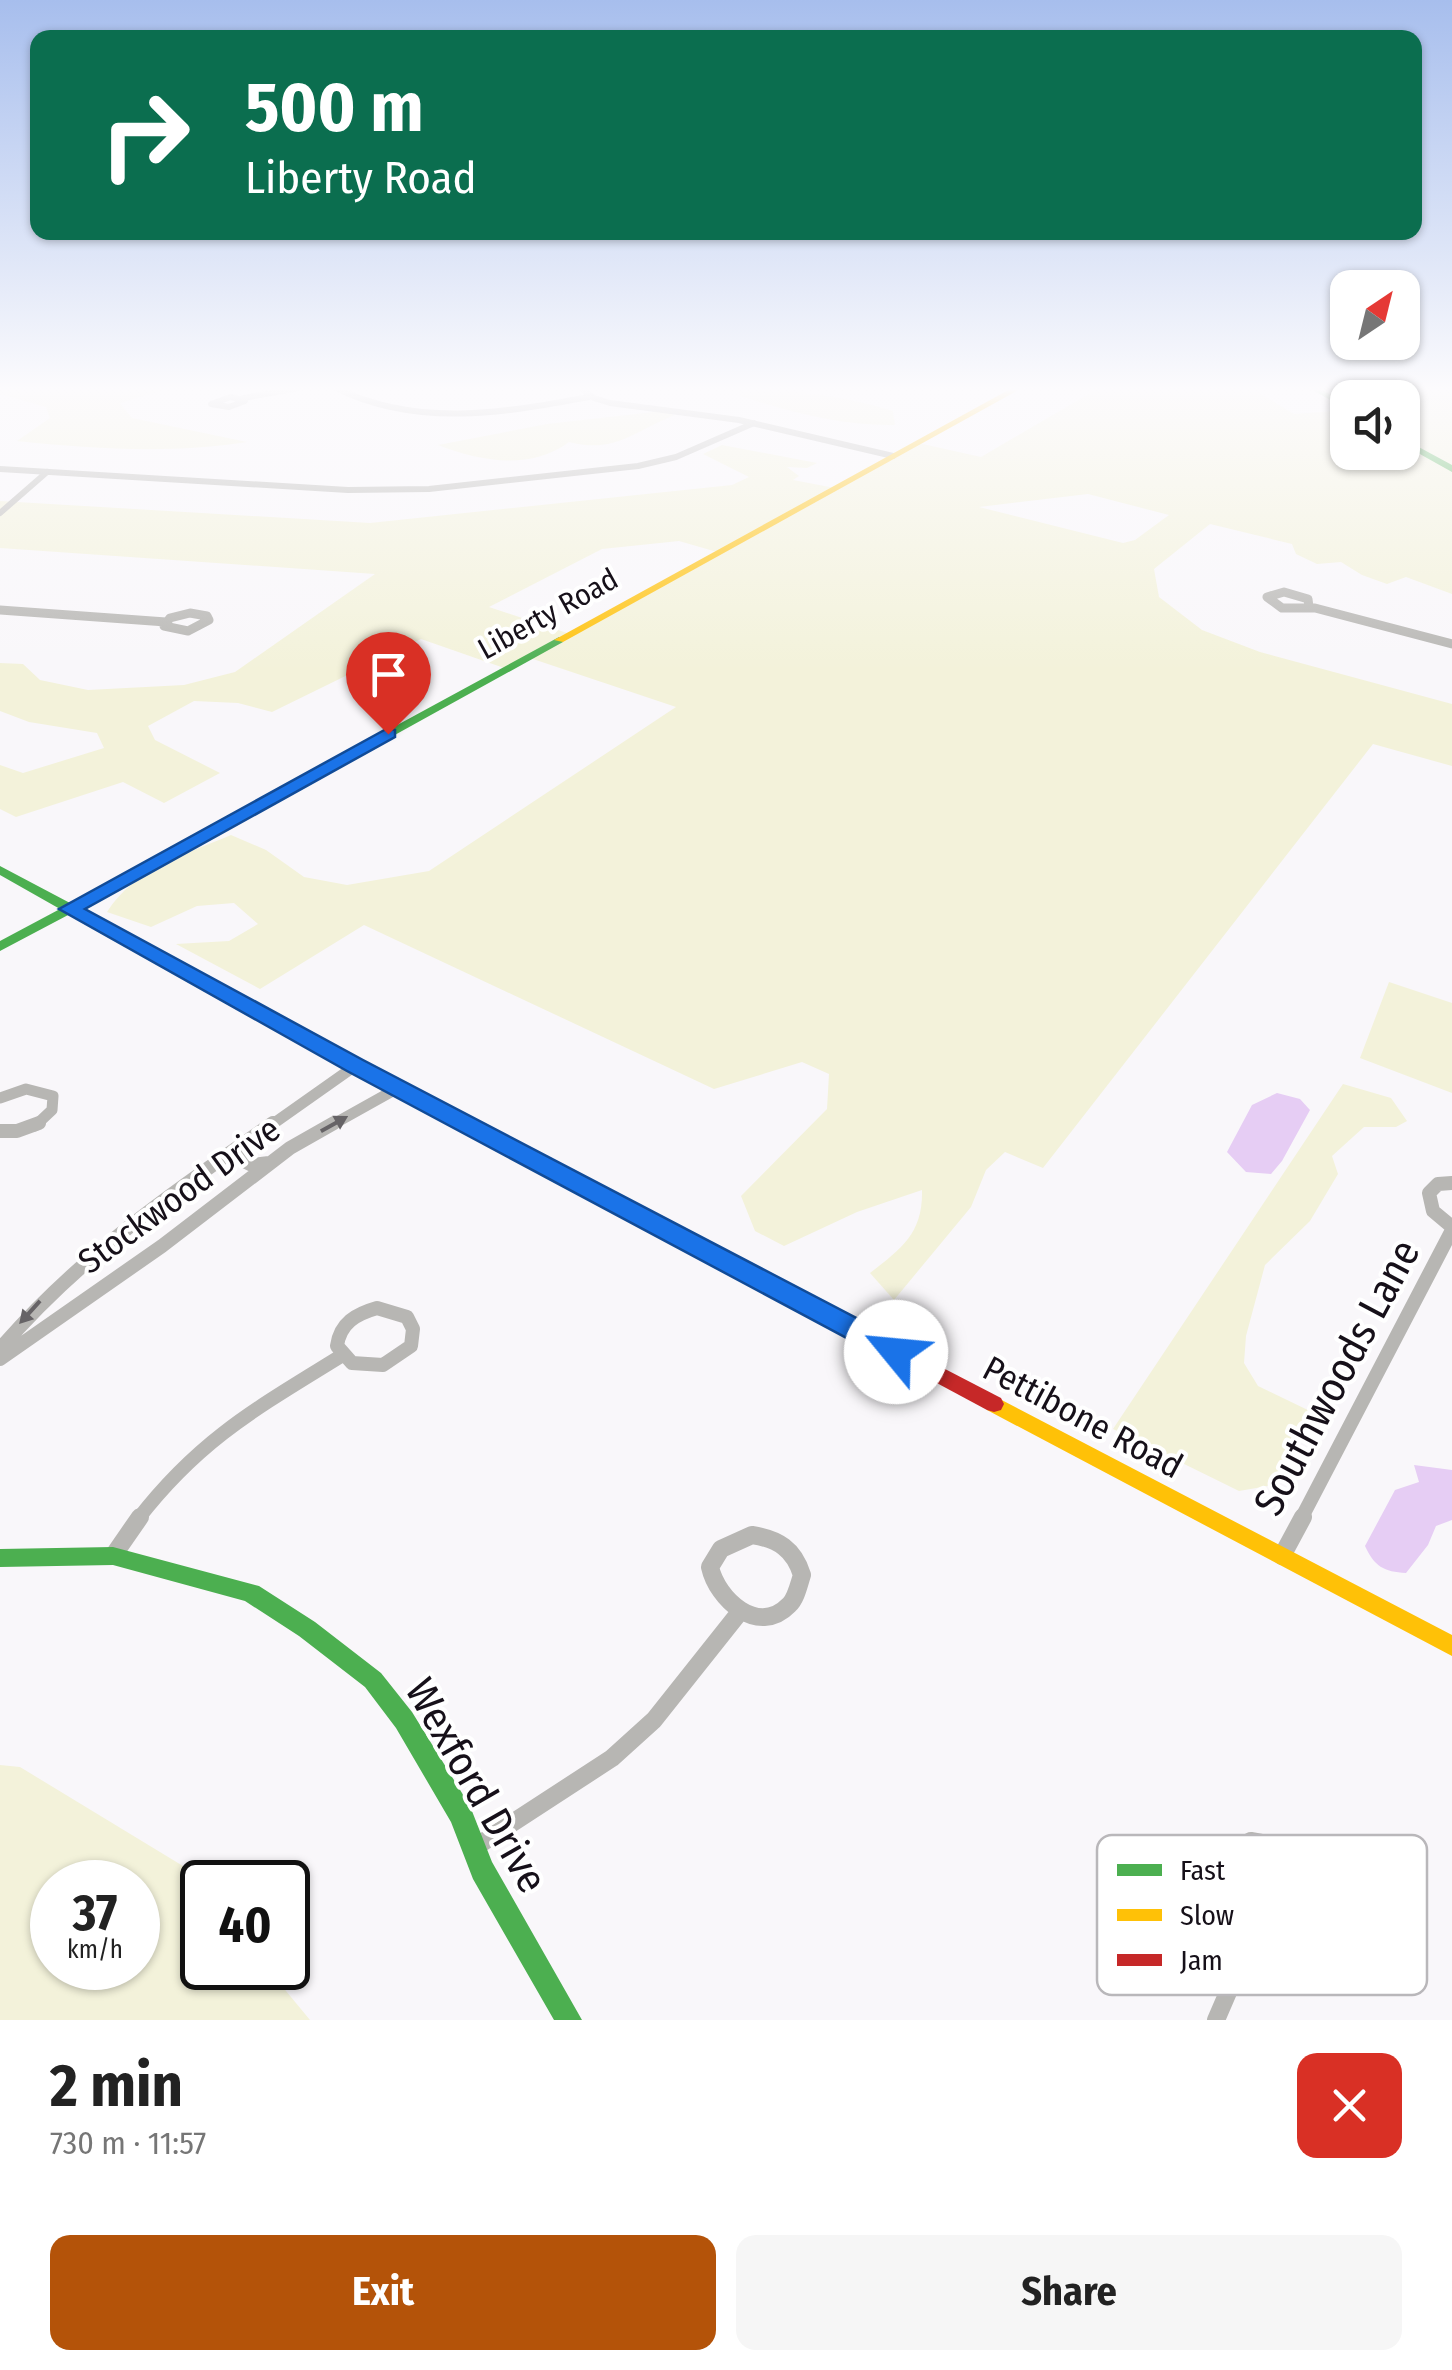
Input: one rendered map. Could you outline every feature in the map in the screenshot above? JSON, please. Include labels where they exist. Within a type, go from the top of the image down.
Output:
[{"type":"street","points":[[0,514],[35,482]]},
{"type":"street","points":[[218,482],[348,490],[483,482]]},
{"type":"street","name":"Liberty Road","points":[[0,947],[845,482]]},
{"type":"street","points":[[1309,607],[1308,599],[1292,593],[1267,597],[1281,609],[1309,607],[1452,644]]},
{"type":"street","points":[[0,610],[166,622],[190,612],[209,620],[201,628],[188,631],[170,630],[166,622]]},
{"type":"street","name":"Pettibone Road","points":[[0,870],[355,1066],[1452,1646]]},
{"type":"street","name":"Stockwood Drive","points":[[0,1349],[30,1309],[137,1218],[355,1066]]},
{"type":"street","name":"Stockwood Drive","points":[[0,1359],[162,1246],[272,1162],[398,1088]]},
{"type":"street","points":[[0,1098],[17,1090],[39,1089],[55,1102],[49,1116],[31,1128],[0,1131]]},
{"type":"street","points":[[244,1144],[239,1155],[244,1161],[272,1162]]},
{"type":"street","name":"Southwoods Lane","points":[[1282,1556],[1452,1229],[1433,1210],[1429,1193],[1438,1184],[1452,1183]]},
{"type":"street","points":[[390,1308],[401,1312],[414,1328],[411,1346],[382,1366],[358,1366],[341,1356],[337,1336],[343,1326],[363,1311],[390,1308]]},
{"type":"street","points":[[113,1556],[138,1518],[212,1442],[254,1407],[341,1356]]},
{"type":"street","points":[[752,1536],[780,1542],[799,1562],[802,1575],[794,1600],[770,1614],[739,1612],[716,1594],[712,1582],[716,1556],[738,1539],[752,1536]]},
{"type":"street","name":"Wexford Drive","points":[[0,1558],[113,1556],[251,1593],[374,1680],[404,1720],[462,1816],[482,1870],[570,2020]]},
{"type":"street","points":[[474,1848],[586,1776],[640,1732],[703,1662],[739,1612]]},
{"type":"street","points":[[1216,2020],[1227,1995]]},
{"type":"green space","points":[[738,482],[805,482],[835,488],[846,482],[1452,482],[1452,594],[1406,577],[1387,584],[1341,562],[1317,564],[1296,554],[1292,544],[1210,524],[1154,569],[1159,597],[1202,630],[1260,652],[1452,704],[1452,766],[1373,744],[1043,1168],[1005,1152],[986,1170],[971,1207],[894,1300],[870,1273],[892,1256],[914,1229],[922,1190],[857,1212],[784,1246],[755,1231],[741,1196],[827,1109],[829,1074],[802,1062],[714,1089],[364,925],[260,989],[176,944],[229,941],[258,924],[234,903],[197,906],[151,927],[107,912],[118,897],[146,874],[231,835],[266,850],[304,877],[347,885],[429,871],[676,707],[527,657],[507,669],[421,639],[272,712],[238,703],[194,701],[148,726],[155,740],[220,773],[164,803],[123,782],[16,817],[0,809],[0,765],[23,773],[104,748],[97,733],[29,722],[0,711],[0,663],[23,664],[40,680],[88,690],[184,685],[235,672],[375,574],[0,548],[0,501],[370,523]],"holes":[[[1088,494],[1169,515],[1135,540],[1123,543],[979,507]],[[679,541],[717,552],[570,634],[489,607],[602,549]]]},
{"type":"green space","points":[[1389,982],[1452,1003],[1452,1093],[1360,1058]]},
{"type":"green space","points":[[1343,1084],[1391,1098],[1407,1121],[1396,1127],[1364,1127],[1332,1156],[1338,1174],[1310,1221],[1265,1265],[1246,1336],[1244,1363],[1258,1386],[1314,1413],[1274,1485],[1239,1491],[1113,1429]]},
{"type":"green space","points":[[0,1765],[20,1767],[180,1864],[180,1990],[285,1990],[310,2020],[0,2020]]},
{"type":"shaded area","points":[[1277,1093],[1300,1099],[1310,1110],[1271,1174],[1246,1172],[1227,1152],[1252,1105]]},
{"type":"shaded area","points":[[1414,1465],[1452,1470],[1452,1520],[1436,1526],[1428,1545],[1406,1573],[1376,1563],[1365,1546],[1395,1490],[1419,1482]]},
{"type":"traffic: fast","points":[[0,947],[559,640]]},
{"type":"traffic: fast","points":[[0,870],[355,1066],[779,1290]]},
{"type":"traffic: fast","points":[[0,1558],[113,1556],[251,1593],[307,1629],[373,1680],[404,1720],[461,1815],[482,1870],[569,2020]]},
{"type":"traffic: slow","points":[[559,640],[846,482]]},
{"type":"traffic: slow","points":[[994,1404],[1452,1646]]},
{"type":"traffic: jam","points":[[779,1290],[994,1404]]},
{"type":"route","points":[[388,734],[69,909],[355,1066],[896,1352]]}]
